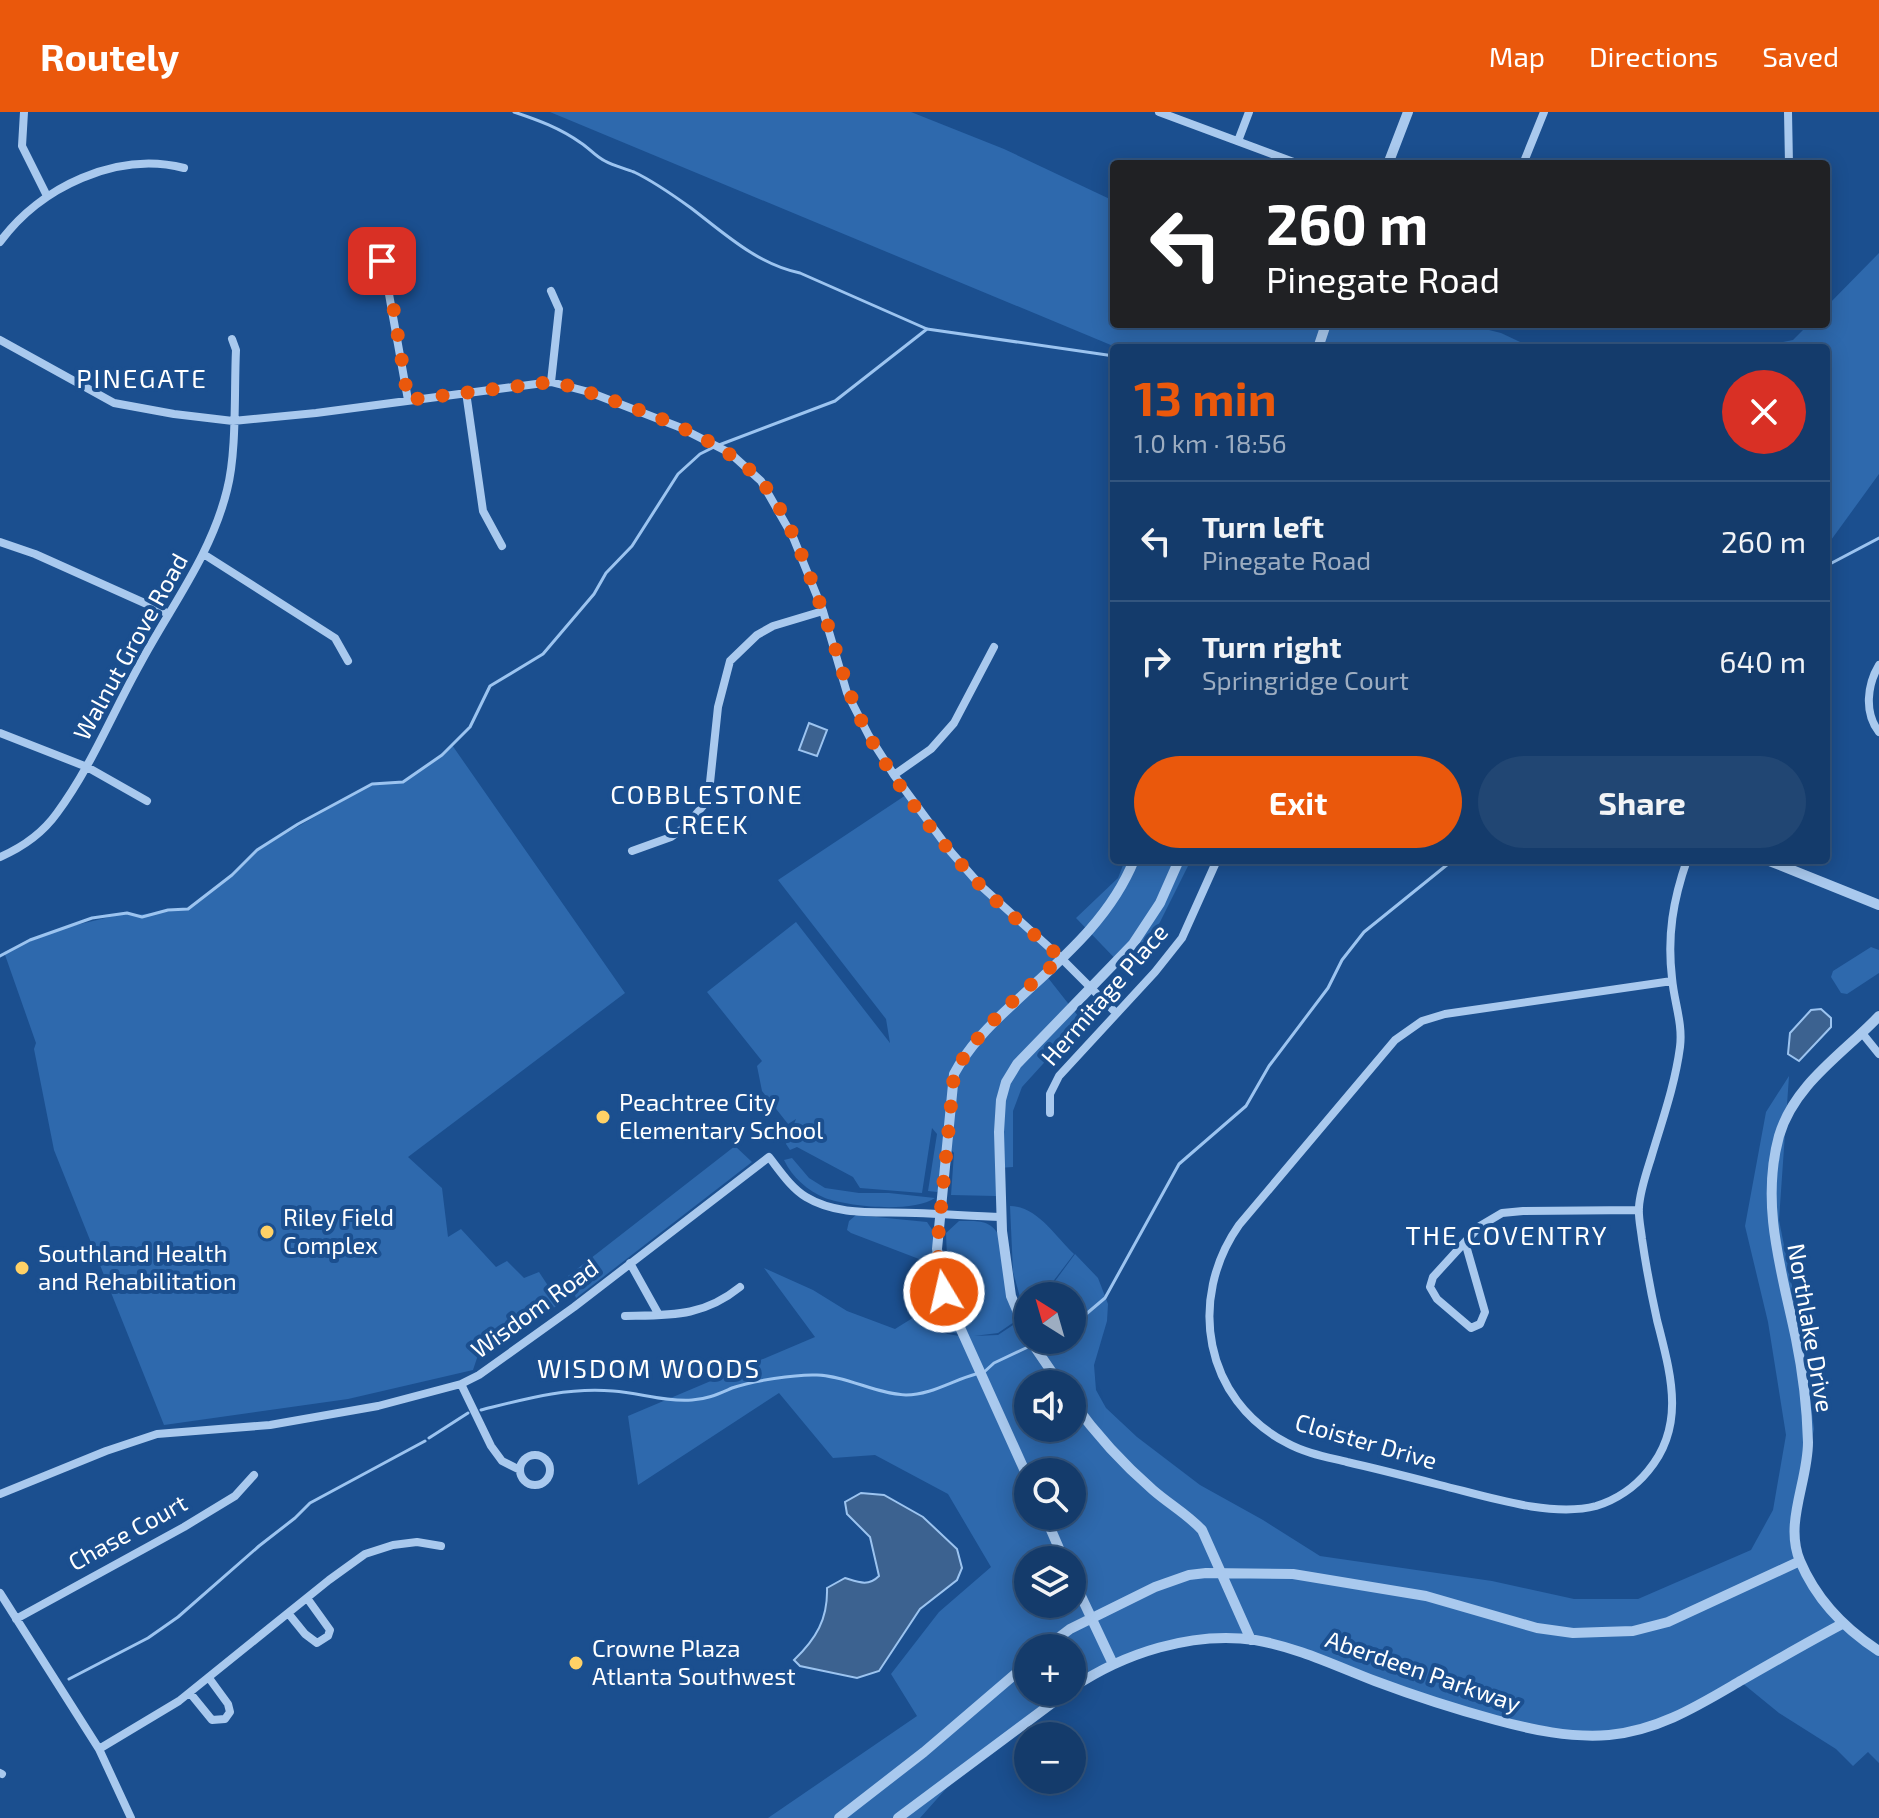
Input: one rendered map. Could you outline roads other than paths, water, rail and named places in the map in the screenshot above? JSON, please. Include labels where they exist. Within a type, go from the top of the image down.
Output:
[{"type":"street","points":[[24,112],[22,146],[47,196]]},
{"type":"street","points":[[1159,112],[1288,160]]},
{"type":"street","points":[[1238,141],[1249,112]]},
{"type":"street","points":[[1390,160],[1408,112]]},
{"type":"street","points":[[1525,160],[1544,112]]},
{"type":"street","points":[[1788,112],[1789,160]]},
{"type":"street","points":[[0,242],[47,196],[84,177],[136,164],[162,163],[184,168]]},
{"type":"street","points":[[371,251],[382,261],[385,272],[408,400]]},
{"type":"street","points":[[551,291],[559,309],[551,382]]},
{"type":"street","name":"Walnut Grove Road","points":[[0,857],[27,843],[57,814],[87,767],[140,663],[205,555],[227,490],[236,350],[232,339]]},
{"type":"street","points":[[0,340],[114,403],[174,414],[233,421],[551,382],[619,403],[723,449],[761,481],[793,537],[823,611],[847,693],[894,775],[951,852],[981,886],[1116,1013]]},
{"type":"street","points":[[466,392],[483,511],[502,546]]},
{"type":"street","points":[[0,542],[35,554],[169,614]]},
{"type":"street","points":[[205,555],[335,638],[348,661]]},
{"type":"street","points":[[632,851],[671,837],[685,827],[703,806],[709,792],[718,707],[730,661],[757,635],[773,626],[823,611]]},
{"type":"street","points":[[894,775],[931,749],[954,723],[994,647]]},
{"type":"street","points":[[1879,665],[1870,685],[1869,700],[1872,722],[1879,732]]},
{"type":"street","points":[[0,733],[87,767],[147,801]]},
{"type":"street","points":[[1019,1458],[944,1292],[938,1267],[954,1074],[992,1022],[1061,958],[1110,906],[1132,864]]},
{"type":"street","points":[[1014,1303],[1006,1272],[1002,1217],[999,1132],[1006,1082],[1017,1064],[1142,933],[1177,864]]},
{"type":"street","name":"Hermitage Place","points":[[1050,1113],[1050,1094],[1059,1076],[1155,972],[1182,938],[1215,864]]},
{"type":"street","name":"Cloister Drive","points":[[1672,981],[1464,1010],[1422,1021],[1407,1030],[1382,1055],[1230,1238],[1220,1256],[1210,1290],[1209,1321],[1214,1353],[1235,1399],[1244,1410],[1269,1432],[1295,1447],[1491,1497],[1555,1508],[1582,1509],[1599,1505],[1632,1487],[1651,1468],[1671,1430],[1673,1388],[1652,1299],[1639,1210],[1646,1175],[1669,1100],[1680,1044],[1680,1024],[1672,981],[1670,928],[1673,905],[1686,864]]},
{"type":"street","points":[[1777,864],[1879,905]]},
{"type":"street","name":"Northlake Drive","points":[[1879,1016],[1808,1085],[1785,1121],[1776,1151],[1771,1195],[1774,1238],[1797,1343],[1806,1408],[1807,1461],[1793,1537],[1800,1561],[1842,1624],[1879,1651]]},
{"type":"street","points":[[1862,1033],[1879,1054]]},
{"type":"street","name":"Wisdom Road","points":[[0,1494],[147,1437],[270,1425],[378,1406],[461,1384],[497,1363],[769,1157],[793,1187],[807,1198],[825,1205],[868,1213],[1002,1217]]},
{"type":"street","points":[[1465,1242],[1485,1312],[1480,1324],[1471,1328],[1437,1299],[1430,1287],[1433,1277],[1465,1242],[1487,1220],[1502,1213],[1523,1211],[1639,1210]]},
{"type":"street","points":[[630,1263],[659,1315]]},
{"type":"street","points":[[625,1316],[659,1315],[710,1307],[740,1287]]},
{"type":"street","points":[[461,1384],[491,1446],[502,1461],[520,1470]]},
{"type":"street","points":[[1086,1418],[1116,1454],[1154,1491],[1202,1530],[1251,1640]]},
{"type":"street","name":"Chase Court","points":[[16,1619],[184,1527],[235,1496],[254,1475]]},
{"type":"street","points":[[99,1749],[156,1717],[190,1693],[365,1554],[393,1545],[417,1542],[441,1546]]},
{"type":"street","points":[[1066,1634],[1091,1618],[1155,1587],[1189,1575],[1222,1572],[1293,1574],[1426,1596],[1537,1628],[1573,1633],[1633,1631],[1668,1622],[1800,1561]]},
{"type":"street","points":[[0,1593],[99,1749],[131,1818]]},
{"type":"street","points":[[288,1613],[311,1640],[317,1643],[322,1641],[330,1630],[307,1598]]},
{"type":"street","points":[[1086,1607],[1113,1664]]},
{"type":"street","name":"Aberdeen Parkway","points":[[1086,1680],[1113,1664],[1155,1647],[1201,1641],[1251,1640],[1311,1656],[1408,1694],[1524,1728],[1567,1736],[1610,1735],[1675,1718],[1842,1624]]},
{"type":"street","points":[[839,1818],[924,1752],[1014,1675]]},
{"type":"street","points":[[190,1693],[212,1720],[225,1719],[230,1712],[228,1704],[209,1678]]},
{"type":"street","name":"Aberdeen Parkway","points":[[898,1818],[1048,1706]]},
{"type":"waterway","points":[[514,112],[557,129],[602,159],[648,180],[770,263],[800,273],[927,329],[1110,355]]},
{"type":"waterway","points":[[719,445],[835,401],[927,329]]},
{"type":"waterway","points":[[0,956],[30,940],[92,918],[127,913],[142,917],[168,910],[188,909],[232,875],[257,850],[298,824],[372,784],[403,782],[442,755],[470,727],[490,686],[543,654],[594,594],[606,573],[632,546],[678,474],[700,454],[712,448]]},
{"type":"waterway","points":[[1830,564],[1879,538]]},
{"type":"waterway","points":[[1086,1314],[1105,1298],[1179,1164],[1246,1106],[1269,1066],[1328,988],[1342,960],[1364,932],[1448,864]]},
{"type":"waterway","points":[[983,1373],[994,1363],[1014,1354]]},
{"type":"waterway","points":[[481,1410],[546,1395],[596,1390],[672,1400],[698,1399],[751,1383],[808,1375],[839,1378],[906,1395],[933,1390],[976,1374]]},
{"type":"waterway","points":[[429,1438],[468,1413]]},
{"type":"waterway","points":[[69,1679],[148,1638],[178,1617],[310,1503],[425,1441]]},
{"type":"place","name":"Peachtree City Elementary School","points":[[603,1117]]},
{"type":"place","name":"Riley Field Complex","points":[[267,1232]]},
{"type":"place","name":"Southland Health and Rehabilitation","points":[[22,1268]]},
{"type":"place","name":"Crowne Plaza Atlanta Southwest","points":[[576,1663]]},
{"type":"district","name":"PINEGATE","points":[[142,379]]},
{"type":"district","name":"COBBLESTONE CREEK","points":[[707,810]]},
{"type":"district","name":"THE COVENTRY","points":[[1507,1236]]},
{"type":"district","name":"WISDOM WOODS","points":[[649,1369]]}]
